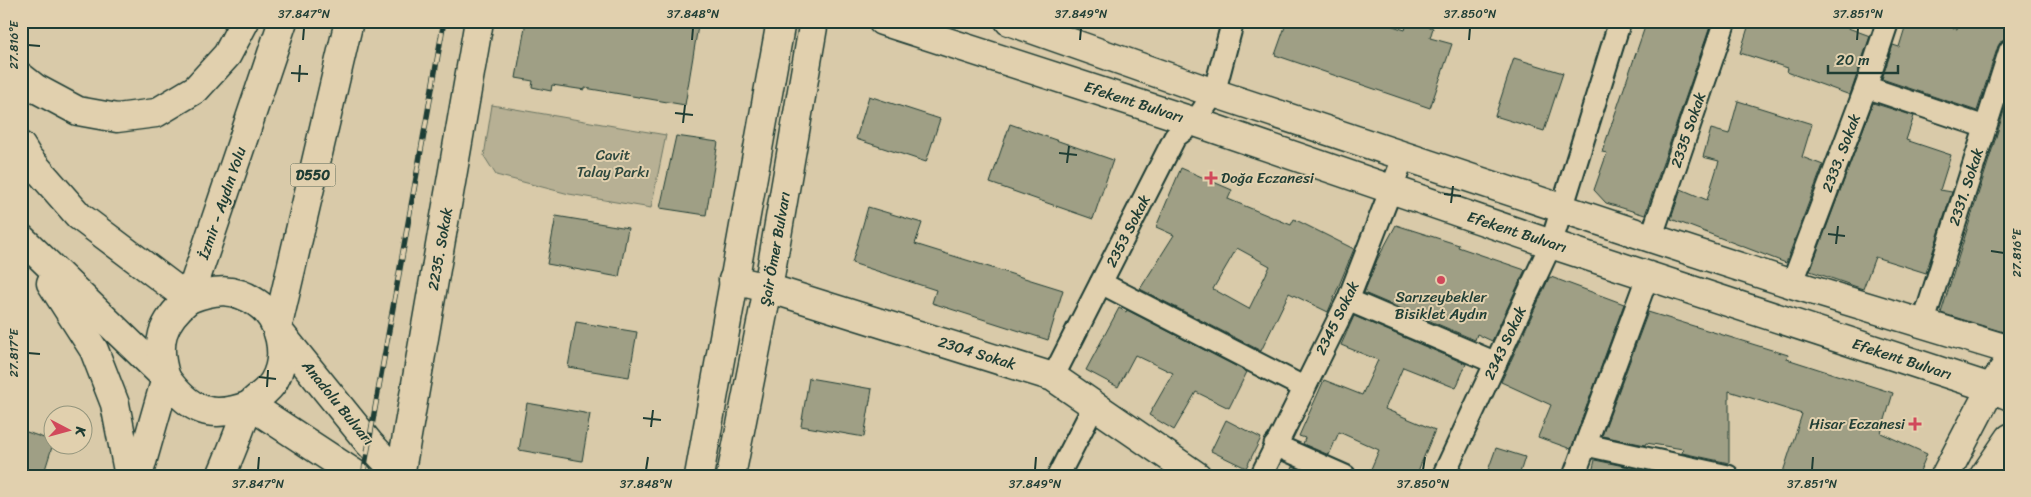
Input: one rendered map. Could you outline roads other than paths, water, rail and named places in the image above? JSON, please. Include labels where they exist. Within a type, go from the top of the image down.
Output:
[{"type":"main road","points":[[21,77],[35,88],[78,111],[117,118],[156,113],[196,89],[227,55],[244,21]]},
{"type":"main road","name":"İzmir - Aydın Yolu","points":[[166,378],[160,361],[160,343],[165,326],[175,310],[189,299],[283,21]]},
{"type":"main road","name":"D550","points":[[221,476],[250,405],[264,394],[275,380],[280,364],[281,346],[277,329],[350,21]]},
{"type":"main road","name":"2235. Sokak","points":[[400,476],[480,21]]},
{"type":"main road","points":[[699,476],[781,21]]},
{"type":"main road","name":"Şair Ömer Bulvarı","points":[[731,476],[768,288],[814,21]]},
{"type":"main road","name":"Efekent Bulvarı","points":[[882,21],[1195,122],[1550,244],[2001,392]]},
{"type":"main road","points":[[1009,21],[1214,93],[1561,209],[1792,284],[2010,350]]},
{"type":"main road","points":[[21,146],[29,159],[79,216],[189,299],[209,291],[230,291],[250,298],[262,306],[271,316],[277,329]]},
{"type":"main road","points":[[21,240],[166,378],[178,395],[195,407],[214,412],[233,412],[250,405],[358,476]]},
{"type":"main road","points":[[21,240],[63,300],[94,350],[115,404],[129,476]]},
{"type":"main road","name":"2304 Sokak","points":[[733,280],[768,288],[1053,377],[1095,404],[1197,476]]},
{"type":"main road","name":"Anadolu Bulvarı","points":[[277,329],[369,443],[400,476]]},
{"type":"main road","points":[[1945,476],[2001,392],[2010,360]]},
{"type":"main road","points":[[138,476],[166,378]]},
{"type":"main road","points":[[1984,476],[2010,438]]},
{"type":"street","name":"2353 Sokak","points":[[1053,377],[1175,138],[1195,122],[1214,93],[1233,21]]},
{"type":"street","name":"2343 Sokak","points":[[1443,476],[1550,244],[1620,21]]},
{"type":"street","name":"2335 Sokak","points":[[1650,238],[1725,21]]},
{"type":"street","name":"2333. Sokak","points":[[1792,284],[1866,87],[1888,21]]},
{"type":"street","name":"2331. Sokak","points":[[1923,324],[2010,50]]},
{"type":"street","points":[[1866,87],[1985,127]]},
{"type":"street","name":"2345 Sokak","points":[[1261,476],[1303,387],[1348,300],[1404,156]]},
{"type":"street","points":[[1574,476],[1648,275]]},
{"type":"street","points":[[1101,283],[1303,387]]},
{"type":"street","points":[[1348,300],[1496,364]]},
{"type":"street","points":[[1058,476],[1095,404]]},
{"type":"street","points":[[1275,445],[1345,476]]},
{"type":"street","points":[[1586,445],[1728,476]]},
{"type":"railway","points":[[363,476],[444,21]]},
{"type":"place","name":"Doğa Eczanesi","points":[[1211,178]]},
{"type":"place","name":"Sarızeybekler Bisiklet Aydın","points":[[1441,280]]},
{"type":"place","name":"Hisar Eczanesi","points":[[1915,424]]},
{"type":"park label","name":"Cavit Talay Parkı","points":[[613,164]]}]
